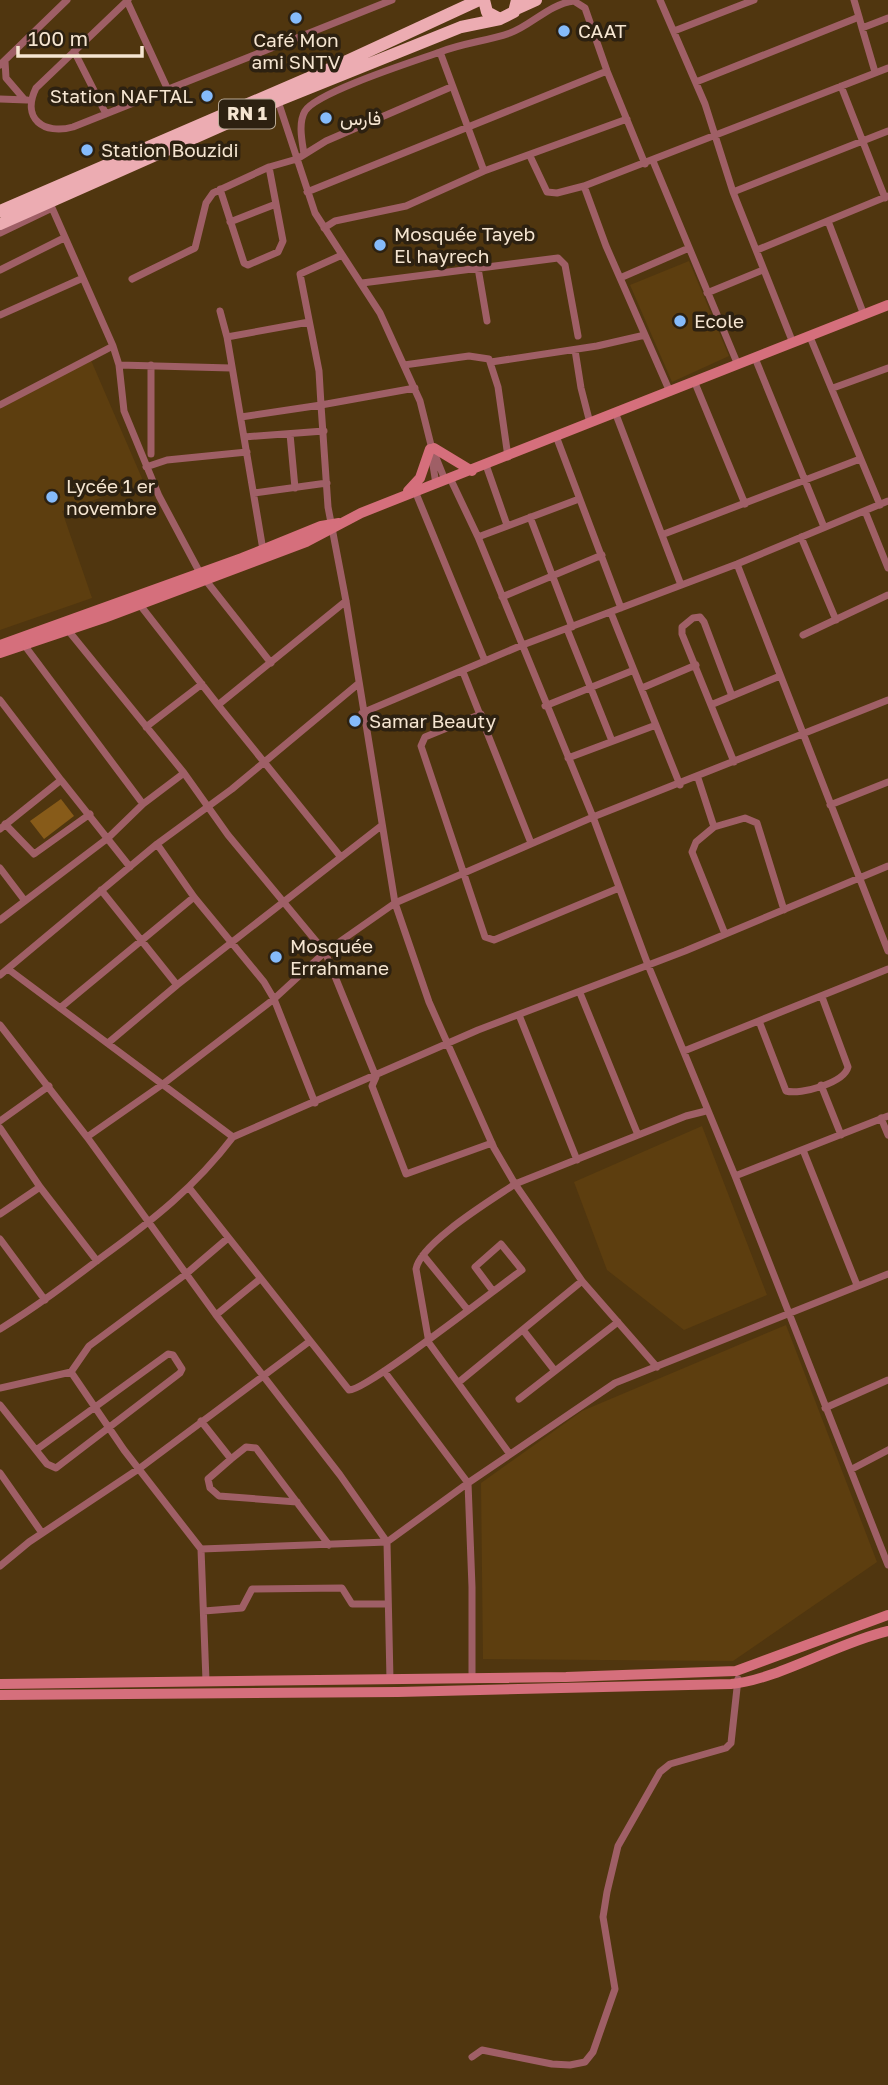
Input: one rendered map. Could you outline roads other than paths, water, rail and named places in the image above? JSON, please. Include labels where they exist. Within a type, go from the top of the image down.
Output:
[{"type":"highway","points":[[449,16],[464,0]]},
{"type":"highway","points":[[482,0],[487,12],[500,19],[515,7],[536,0]]},
{"type":"highway","name":"RN 1","points":[[0,224],[50,204],[482,0]]},
{"type":"highway","name":"RN 1","points":[[0,211],[277,96],[461,27],[500,19]]},
{"type":"main road","points":[[0,653],[25,646],[66,626],[202,577],[888,305]]},
{"type":"main road","points":[[394,501],[417,484],[432,447],[472,471]]},
{"type":"main road","points":[[0,645],[140,605],[263,550],[334,525]]},
{"type":"main road","points":[[0,1684],[390,1680],[736,1671],[888,1615]]},
{"type":"main road","points":[[0,1695],[398,1692],[739,1683],[863,1637],[888,1631]]},
{"type":"street","points":[[67,0],[3,63],[6,78],[28,101],[35,119],[49,130],[73,127],[392,0]]},
{"type":"street","points":[[28,101],[36,88],[127,0],[168,90]]},
{"type":"street","points":[[660,0],[696,82],[733,192],[793,343]]},
{"type":"street","points":[[674,31],[754,0]]},
{"type":"street","points":[[854,0],[875,72]]},
{"type":"street","points":[[304,154],[301,128],[303,115],[311,105],[337,91],[469,41],[512,32],[570,1],[582,5],[627,118],[689,248],[738,365]]},
{"type":"street","points":[[515,7],[531,20]]},
{"type":"street","points":[[696,82],[859,17]]},
{"type":"street","points":[[862,28],[888,18]]},
{"type":"street","points":[[74,51],[106,114]]},
{"type":"street","points":[[440,52],[484,171]]},
{"type":"street","points":[[530,156],[547,192],[557,193],[649,162],[888,68]]},
{"type":"street","points":[[307,192],[607,71]]},
{"type":"street","points":[[0,82],[15,88]]},
{"type":"street","points":[[757,250],[886,197],[841,86]]},
{"type":"street","points":[[132,279],[195,248],[209,196],[269,167],[297,159],[326,141],[451,87]]},
{"type":"street","points":[[277,96],[307,192],[324,228],[362,283],[404,365],[424,412],[444,481],[478,537],[520,646],[593,817],[648,965],[735,1176],[825,1408],[852,1469],[870,1526],[888,1564]]},
{"type":"street","points":[[1,99],[28,101]]},
{"type":"street","points":[[324,228],[347,218],[406,206],[484,171],[627,118]]},
{"type":"street","points":[[733,192],[888,131]]},
{"type":"street","points":[[220,190],[242,260],[248,265],[282,247],[269,167]]},
{"type":"street","points":[[584,186],[620,278],[670,392]]},
{"type":"street","points":[[0,233],[50,204],[113,346],[119,365],[124,411],[146,467],[202,577],[271,663]]},
{"type":"street","points":[[230,222],[276,204]]},
{"type":"street","points":[[828,221],[864,315]]},
{"type":"street","points":[[0,270],[64,238]]},
{"type":"street","points":[[620,278],[689,248]]},
{"type":"street","points":[[342,255],[300,274],[319,371],[327,483],[362,713],[395,903],[429,1002],[492,1143],[515,1184],[582,1281],[657,1367]]},
{"type":"street","points":[[362,283],[558,258],[565,265],[578,336]]},
{"type":"street","points":[[478,268],[487,321]]},
{"type":"street","points":[[707,293],[763,270]]},
{"type":"street","points":[[0,315],[83,278]]},
{"type":"street","points":[[220,311],[227,337],[263,550]]},
{"type":"street","points":[[227,337],[309,322]]},
{"type":"street","points":[[491,362],[575,350],[645,335]]},
{"type":"street","points":[[362,713],[520,646],[737,564],[884,503],[860,459],[810,337]]},
{"type":"street","points":[[0,405],[113,346]]},
{"type":"street","points":[[575,350],[580,388],[590,422]]},
{"type":"street","points":[[404,365],[469,356],[484,356],[491,362],[498,387],[508,457]]},
{"type":"street","points":[[755,358],[824,527]]},
{"type":"street","points":[[119,365],[231,368]]},
{"type":"street","points":[[151,365],[151,454]]},
{"type":"street","points":[[833,388],[888,368]]},
{"type":"street","points":[[695,383],[746,504]]},
{"type":"street","points":[[241,417],[415,388]]},
{"type":"street","points":[[615,412],[664,534],[681,585]]},
{"type":"street","points":[[244,438],[324,431]]},
{"type":"street","points":[[290,434],[295,488]]},
{"type":"street","points":[[556,436],[621,608]]},
{"type":"street","points":[[140,452],[167,460]]},
{"type":"street","points":[[146,467],[167,460],[247,452]]},
{"type":"street","points":[[664,534],[860,459]]},
{"type":"street","points":[[486,465],[507,526]]},
{"type":"street","points":[[254,494],[327,483]]},
{"type":"street","points":[[415,491],[485,661]]},
{"type":"street","points":[[478,537],[579,499]]},
{"type":"street","points":[[865,511],[888,568]]},
{"type":"street","points":[[530,517],[612,741]]},
{"type":"street","points":[[801,537],[836,620]]},
{"type":"street","points":[[502,597],[602,555]]},
{"type":"street","points":[[737,564],[888,951]]},
{"type":"street","points":[[803,635],[888,594]]},
{"type":"street","points":[[218,705],[346,601]]},
{"type":"street","points":[[140,605],[340,856]]},
{"type":"street","points":[[611,613],[680,785]]},
{"type":"street","points":[[732,696],[700,617],[693,618],[682,627],[734,762]]},
{"type":"street","points":[[66,626],[184,773],[207,808],[325,952],[376,1077],[372,1086],[406,1174],[492,1143]]},
{"type":"street","points":[[25,646],[143,804]]},
{"type":"street","points":[[642,688],[696,665]]},
{"type":"street","points":[[545,706],[634,670]]},
{"type":"street","points":[[463,672],[531,844]]},
{"type":"street","points":[[713,704],[780,676]]},
{"type":"street","points":[[146,727],[202,684]]},
{"type":"street","points":[[0,975],[157,844],[207,808],[358,684]]},
{"type":"street","points":[[0,700],[130,867]]},
{"type":"street","points":[[87,1137],[163,1084],[274,999],[325,952],[395,903],[461,872],[593,817],[698,778],[888,700]]},
{"type":"street","points":[[481,714],[425,737],[421,746],[480,926],[490,940],[619,888]]},
{"type":"street","points":[[568,758],[656,725]]},
{"type":"street","points":[[0,920],[108,838],[143,804],[184,773]]},
{"type":"street","points":[[698,778],[714,827]]},
{"type":"street","points":[[61,780],[3,827],[34,854],[90,814]]},
{"type":"street","points":[[830,805],[888,782]]},
{"type":"street","points":[[725,934],[692,852],[696,842],[714,827],[745,818],[757,823],[785,910]]},
{"type":"street","points":[[108,1043],[177,985],[381,826]]},
{"type":"street","points":[[157,844],[194,897],[274,999],[315,1103]]},
{"type":"street","points":[[0,1329],[149,1223],[190,1189],[233,1137],[519,1014],[580,993],[888,866]]},
{"type":"street","points":[[0,868],[25,901]]},
{"type":"street","points":[[101,890],[177,985]]},
{"type":"street","points":[[61,1008],[194,897]]},
{"type":"street","points":[[8,969],[233,1137]]},
{"type":"street","points":[[684,1051],[888,969]]},
{"type":"street","points":[[580,993],[638,1135]]},
{"type":"street","points":[[759,1021],[786,1091],[793,1093],[821,1085],[844,1075],[848,1067],[822,997]]},
{"type":"street","points":[[519,1014],[577,1160]]},
{"type":"street","points":[[0,1025],[49,1086],[216,1315],[340,1475],[387,1542],[390,1680]]},
{"type":"street","points":[[821,1085],[841,1135]]},
{"type":"street","points":[[0,1121],[49,1086]]},
{"type":"street","points":[[509,1453],[427,1338],[416,1269],[423,1255],[450,1229],[515,1184],[706,1111]]},
{"type":"street","points":[[735,1176],[885,1117],[888,1135]]},
{"type":"street","points":[[0,1128],[40,1187],[97,1261]]},
{"type":"street","points":[[803,1150],[857,1286]]},
{"type":"street","points":[[0,1214],[40,1187]]},
{"type":"street","points":[[190,1189],[349,1390],[355,1390],[384,1371],[522,1270],[502,1244],[475,1267],[493,1291]]},
{"type":"street","points":[[0,1388],[71,1372],[89,1346],[186,1274],[228,1238]]},
{"type":"street","points":[[0,1239],[44,1300]]},
{"type":"street","points":[[423,1255],[467,1309]]},
{"type":"street","points":[[201,1549],[387,1542],[468,1483],[488,1472],[509,1453],[615,1383],[789,1316],[888,1274]]},
{"type":"street","points":[[216,1315],[261,1279]]},
{"type":"street","points":[[459,1381],[582,1281]]},
{"type":"street","points":[[519,1399],[618,1322]]},
{"type":"street","points":[[523,1330],[555,1371]]},
{"type":"street","points":[[1,1561],[140,1468],[310,1341]]},
{"type":"street","points":[[0,1405],[47,1464],[56,1468],[180,1373],[182,1369],[177,1359],[168,1354],[94,1405],[36,1450]]},
{"type":"street","points":[[384,1371],[468,1483],[472,1678]]},
{"type":"street","points":[[71,1372],[172,1515],[201,1549],[206,1681]]},
{"type":"street","points":[[825,1408],[888,1380]]},
{"type":"street","points":[[201,1421],[231,1460]]},
{"type":"street","points":[[297,1502],[219,1496],[210,1488],[208,1479],[246,1447],[256,1448],[297,1502],[329,1545]]},
{"type":"street","points":[[852,1469],[888,1450]]},
{"type":"street","points":[[0,1474],[42,1533]]},
{"type":"street","points":[[204,1611],[242,1608],[252,1589],[342,1588],[352,1604],[388,1604]]},
{"type":"street","points":[[472,2057],[482,2050],[570,2065],[585,2062],[593,2052],[615,1989],[603,1917],[618,1846],[660,1772],[670,1764],[726,1748],[731,1743],[739,1683],[736,1671]]},
{"type":"place","name":"Café Mon ami SNTV","points":[[296,18]]},
{"type":"place","name":"CAAT","points":[[564,31]]},
{"type":"place","name":"Station NAFTAL","points":[[207,96]]},
{"type":"place","name":"فارس","points":[[326,118]]},
{"type":"place","name":"Station Bouzidi","points":[[87,150]]},
{"type":"place","name":"Mosquée Tayeb El hayrech","points":[[380,245]]},
{"type":"place","name":"Ecole","points":[[680,321]]},
{"type":"place","name":"Lycée 1 er novembre","points":[[52,497]]},
{"type":"place","name":"Samar Beauty","points":[[355,721]]},
{"type":"place","name":"Mosquée Errahmane","points":[[276,957]]}]
